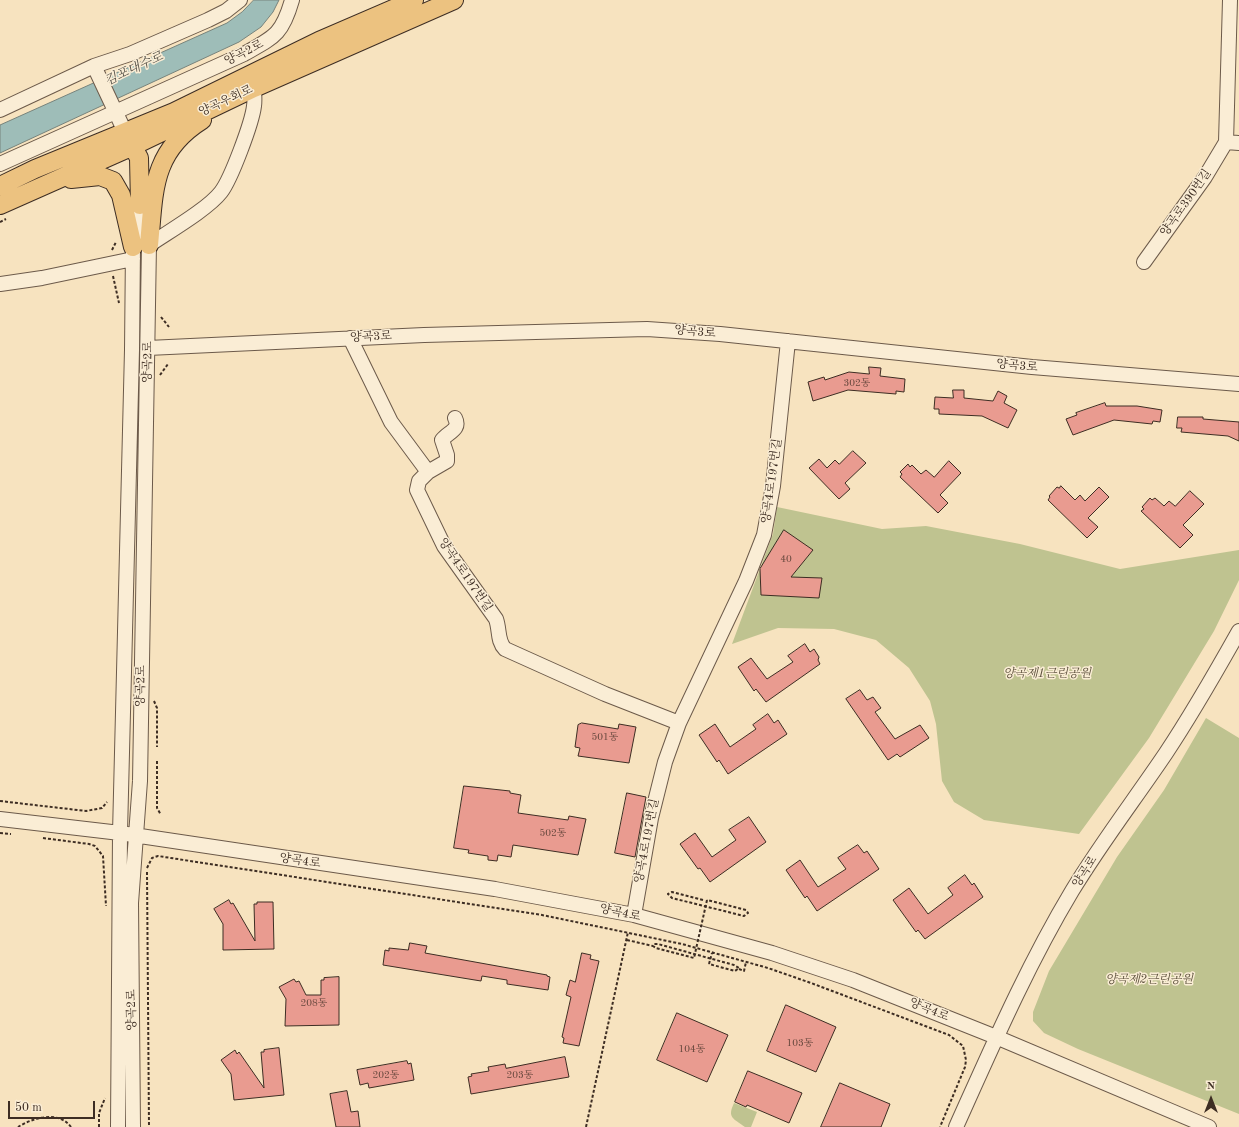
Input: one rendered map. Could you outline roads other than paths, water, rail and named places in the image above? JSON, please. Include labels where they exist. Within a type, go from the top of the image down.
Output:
[{"type":"main road","name":"양곡우회로","points":[[0,206],[45,185],[129,139],[174,112],[319,41],[414,0]]},
{"type":"main road","name":"양곡우회로","points":[[0,186],[129,139],[254,88],[454,0]]},
{"type":"main road","points":[[139,250],[158,171],[174,144],[196,124],[254,88]]},
{"type":"main road","name":"양곡2로","points":[[129,139],[139,158],[140,205]]},
{"type":"main road","points":[[45,185],[82,177],[100,176],[113,181],[121,195],[139,250]]},
{"type":"street","points":[[0,110],[94,66],[137,51],[201,23],[226,11],[240,0]]},
{"type":"street","name":"양곡2로","points":[[0,164],[116,110],[244,54],[276,35],[284,22],[292,0]]},
{"type":"street","name":"양곡로390번길","points":[[1144,262],[1232,143],[1230,0]]},
{"type":"street","points":[[94,66],[129,139]]},
{"type":"street","points":[[0,284],[42,278],[139,250],[205,206],[221,192],[229,178],[249,127],[254,106],[254,88]]},
{"type":"street","name":"양곡2로","points":[[118,1127],[120,833],[140,205]]},
{"type":"street","name":"양곡2로","points":[[133,1127],[131,903],[140,781],[148,348],[139,250]]},
{"type":"street","name":"양곡3로","points":[[148,348],[350,338],[648,329],[713,333],[1024,367],[1239,384]]},
{"type":"street","points":[[350,338],[391,422],[428,472],[448,461],[442,440],[456,428],[457,422],[455,418]]},
{"type":"street","name":"양곡4로197번길","points":[[634,914],[658,786],[679,723],[746,581],[764,536],[773,486],[788,341]]},
{"type":"street","name":"양곡4로197번길","points":[[428,472],[417,486],[422,501],[444,546],[496,620],[499,628],[500,644],[505,649],[605,694],[679,723]]},
{"type":"street","name":"양곡로","points":[[956,1127],[996,1037],[1034,961],[1072,891],[1110,832],[1166,753],[1239,631]]},
{"type":"street","name":"양곡4로","points":[[0,819],[120,833],[495,889],[634,914],[810,964],[996,1037],[1209,1127]]},
{"type":"water","name":"김포대수로","points":[[254,0],[279,0],[273,12],[261,27],[239,42],[0,153],[0,125],[227,23],[242,12]]},
{"type":"park label","name":"양곡제1근린공원","points":[[1047,674]]},
{"type":"park label","name":"양곡제2근린공원","points":[[1149,980]]}]
